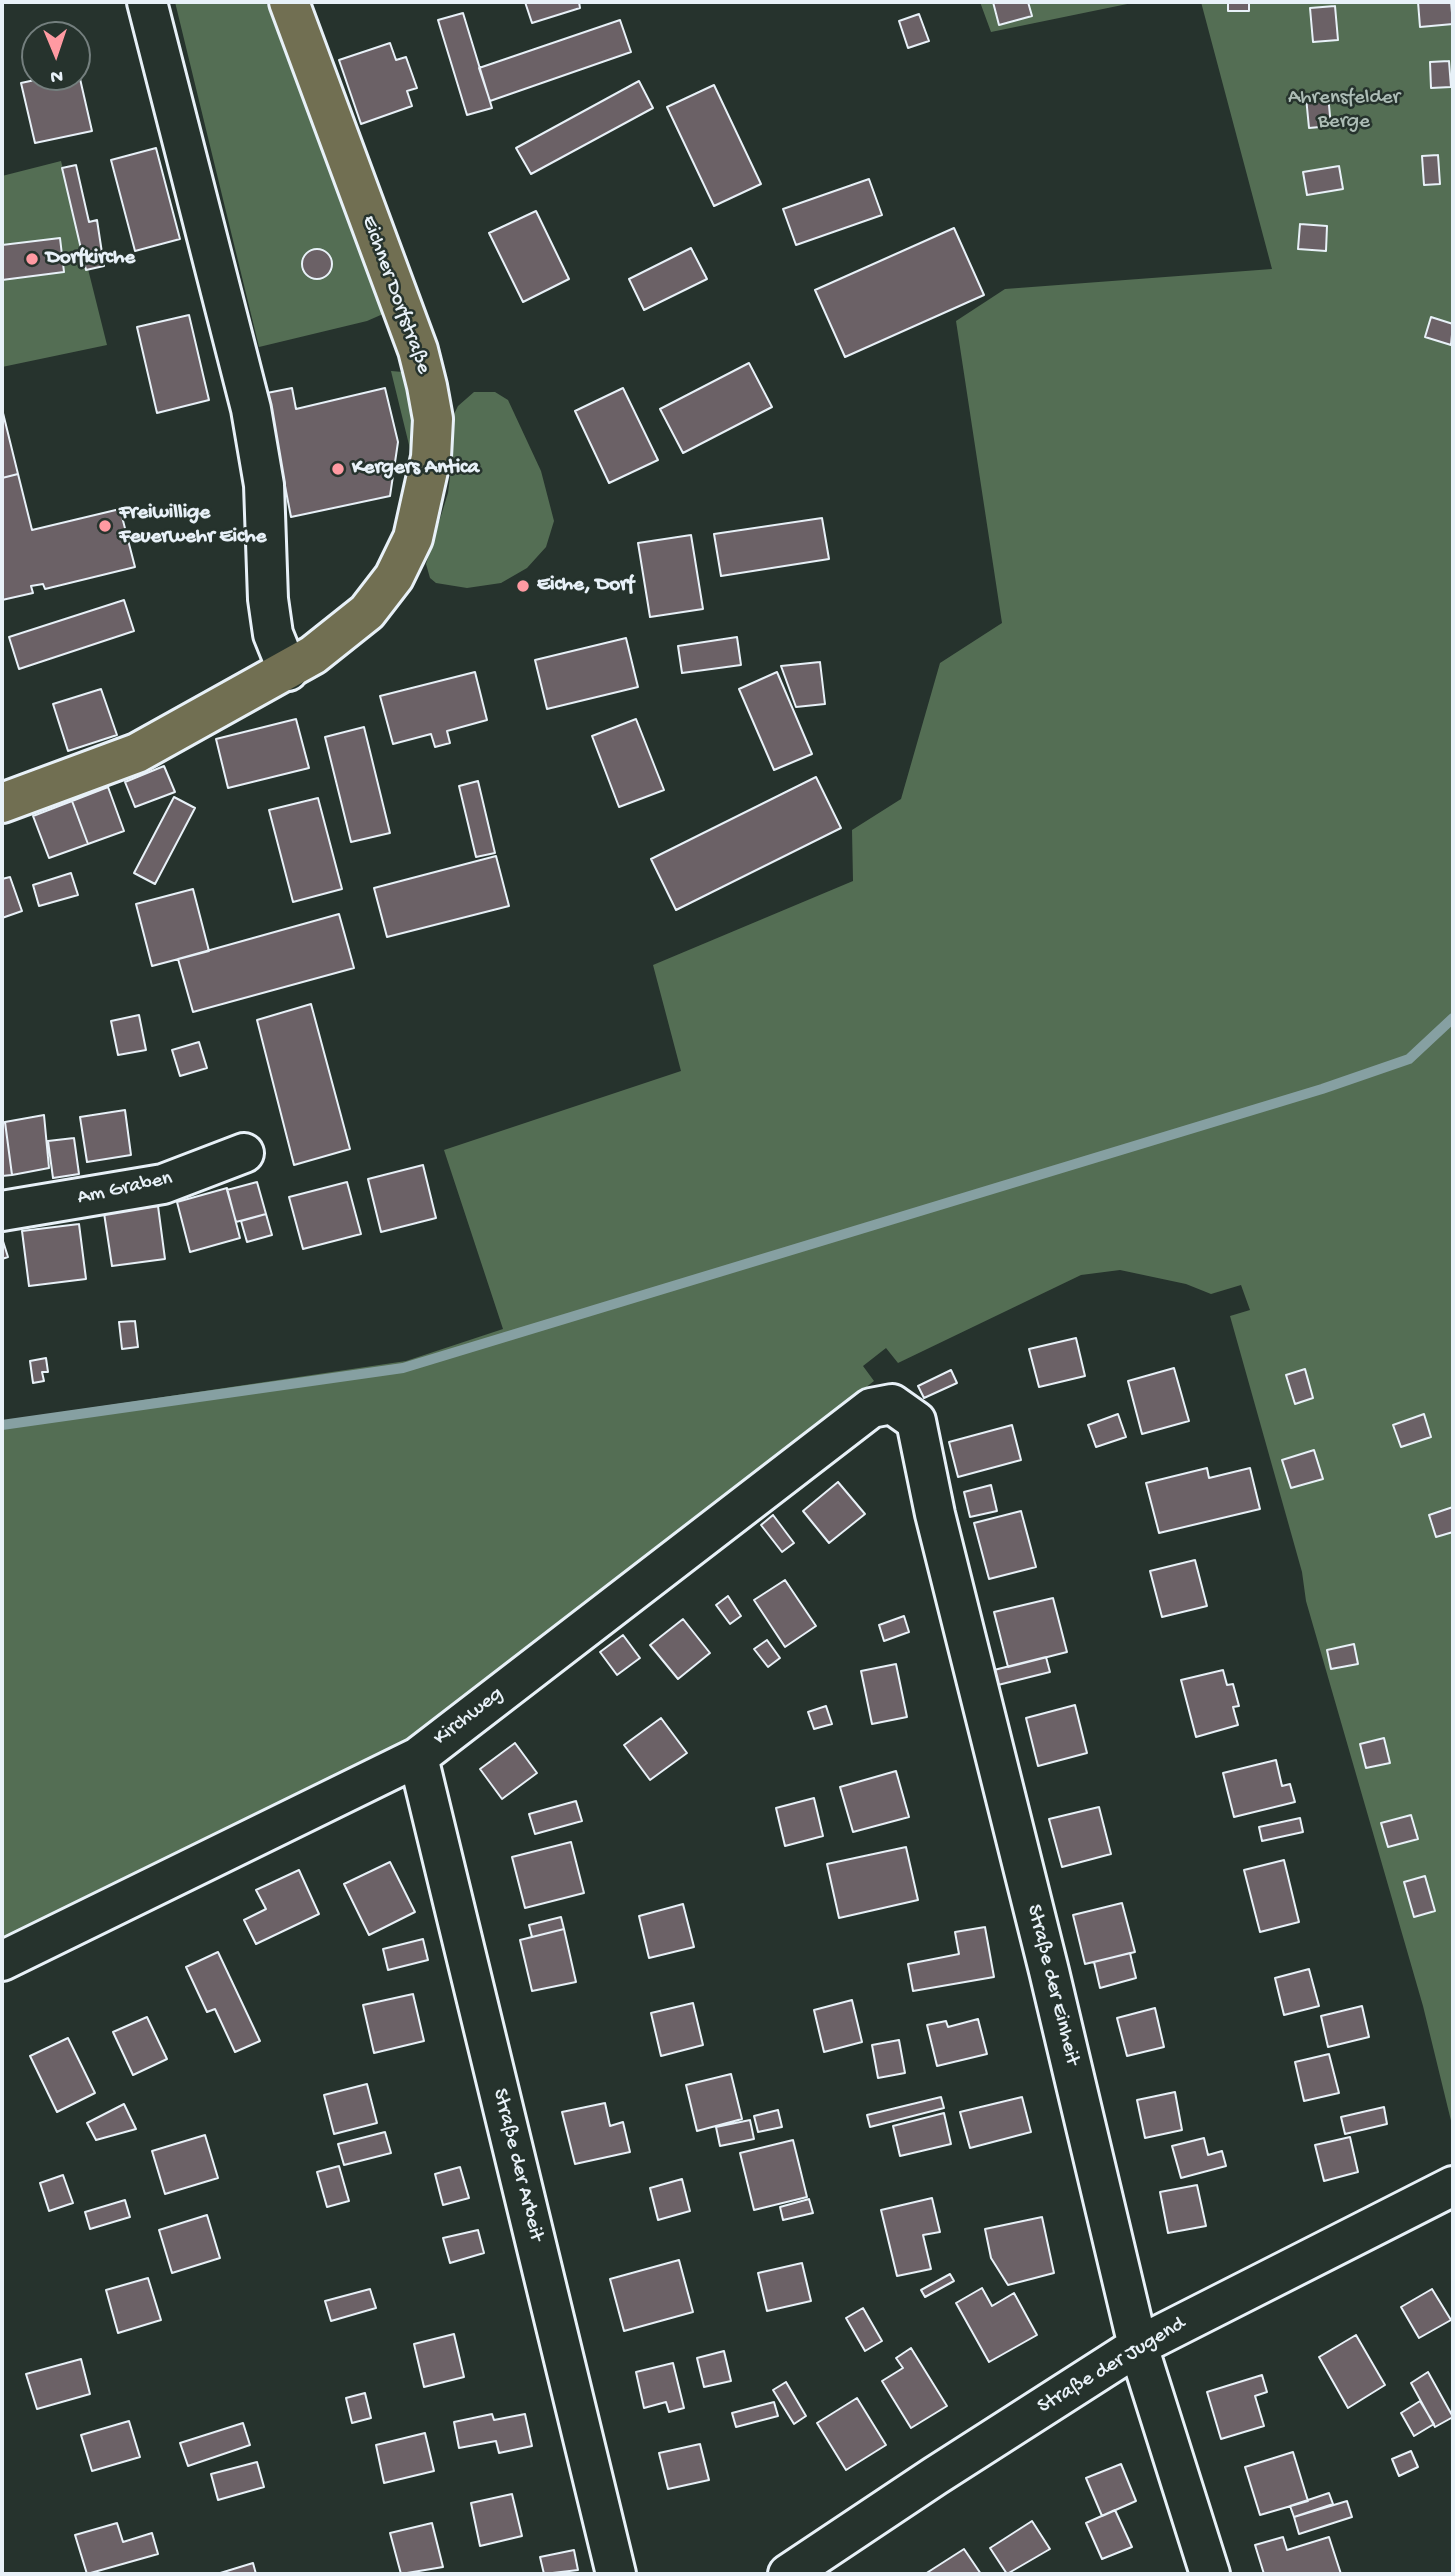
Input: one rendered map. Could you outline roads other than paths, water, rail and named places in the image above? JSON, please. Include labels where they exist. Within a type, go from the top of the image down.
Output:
[{"type":"main road","name":"Eichner Dorfstraße","points":[[2,803],[137,753],[288,671],[335,641],[367,612],[394,577],[421,515],[431,457],[433,419],[418,350],[289,2]]},
{"type":"street","points":[[147,2],[251,409],[264,485],[268,599],[274,634],[288,671]]},
{"type":"street","name":"Am Graben","points":[[2,1211],[163,1184],[244,1153]]},
{"type":"street","name":"Kirchweg","points":[[2,1961],[418,1757],[871,1408],[892,1404]]},
{"type":"street","name":"Straße der Einheit","points":[[892,1404],[916,1421],[935,1514],[1049,1970],[1138,2346],[1210,2574]]},
{"type":"street","name":"Straße der Arbeit","points":[[418,1757],[616,2574]]},
{"type":"street","name":"Straße der Jugend","points":[[788,2574],[934,2476],[1138,2346],[1453,2186]]},
{"type":"waterway","points":[[2,1425],[403,1368],[1322,1089],[1409,1059],[1453,1018]]},
{"type":"place","name":"Dorfkirche","points":[[32,259]]},
{"type":"place","name":"Kergers Antica","points":[[338,469]]},
{"type":"place","name":"Freiwillige Feuerwehr Eiche","points":[[105,526]]},
{"type":"place","name":"Eiche, Dorf","points":[[523,586]]},
{"type":"park label","name":"Ahrensfelder Berge","points":[[1344,111]]}]
